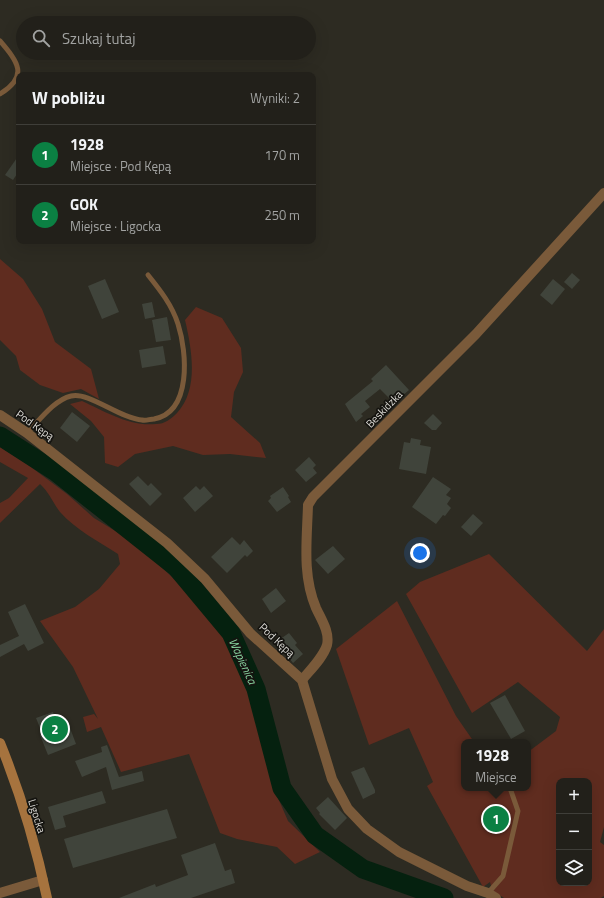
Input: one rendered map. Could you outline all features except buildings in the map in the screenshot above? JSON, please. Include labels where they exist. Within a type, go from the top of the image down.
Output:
[{"type":"street","name":"Beskidzka","points":[[302,680],[319,659],[326,646],[327,636],[325,627],[316,607],[307,574],[308,505],[313,496],[476,334],[604,193]]},
{"type":"street","name":"Pod Kępą","points":[[0,415],[28,433],[167,542],[205,579],[250,633],[302,680]]},
{"type":"street","points":[[302,680],[332,779],[348,810],[367,828],[399,852],[468,886],[492,895]]},
{"type":"street","name":"Ligocka","points":[[0,743],[8,763],[47,898]]},
{"type":"street","points":[[0,893],[43,880]]},
{"type":"lane","points":[[0,40],[18,64],[18,72]]},
{"type":"lane","points":[[0,94],[11,87],[16,79]]},
{"type":"lane","points":[[28,433],[58,402],[80,394],[123,415],[142,421],[160,418],[171,412],[179,399],[184,378],[183,353],[178,324],[166,298],[148,275]]},
{"type":"lane","points":[[492,895],[503,876],[518,811],[511,791]]},
{"type":"shaded area","points":[[0,259],[23,279],[42,309],[55,342],[91,369],[99,399],[81,389],[63,393],[40,385],[20,370],[16,356],[0,340]]},
{"type":"shaded area","points":[[196,307],[222,318],[241,348],[243,372],[234,392],[231,417],[260,443],[266,458],[230,454],[203,455],[173,446],[135,454],[118,467],[105,463],[104,437],[91,421],[70,404],[82,401],[127,421],[137,423],[159,424],[170,419],[177,413],[189,393],[192,369],[190,344],[185,320]]},
{"type":"shaded area","points":[[0,447],[31,467],[67,494],[94,518],[135,543],[172,577],[215,623],[243,674],[260,724],[272,784],[288,821],[320,852],[295,864],[277,847],[237,839],[220,833],[189,754],[121,772],[101,727],[87,732],[83,717],[94,714],[98,719],[73,667],[40,621],[75,607],[99,589],[120,564],[118,554],[88,535],[66,518],[40,484],[0,523],[0,503],[9,498],[28,478],[0,462]]},
{"type":"shaded area","points":[[489,554],[587,651],[604,629],[604,827],[600,842],[604,845],[604,896],[601,898],[504,898],[492,890],[490,882],[483,887],[427,786],[433,782],[409,728],[369,745],[336,649],[397,601],[456,716],[472,739],[461,739],[461,791],[531,791],[531,750],[556,731],[560,717],[518,682],[472,713],[406,594],[420,582]]},
{"type":"waterway","name":"Wapienica","points":[[0,436],[56,472],[176,567],[231,633],[256,689],[282,788],[315,835],[363,869],[444,898]]},
{"type":"place","name":"GOK","points":[[55,729]]},
{"type":"place","name":"1928","points":[[496,819]]}]
